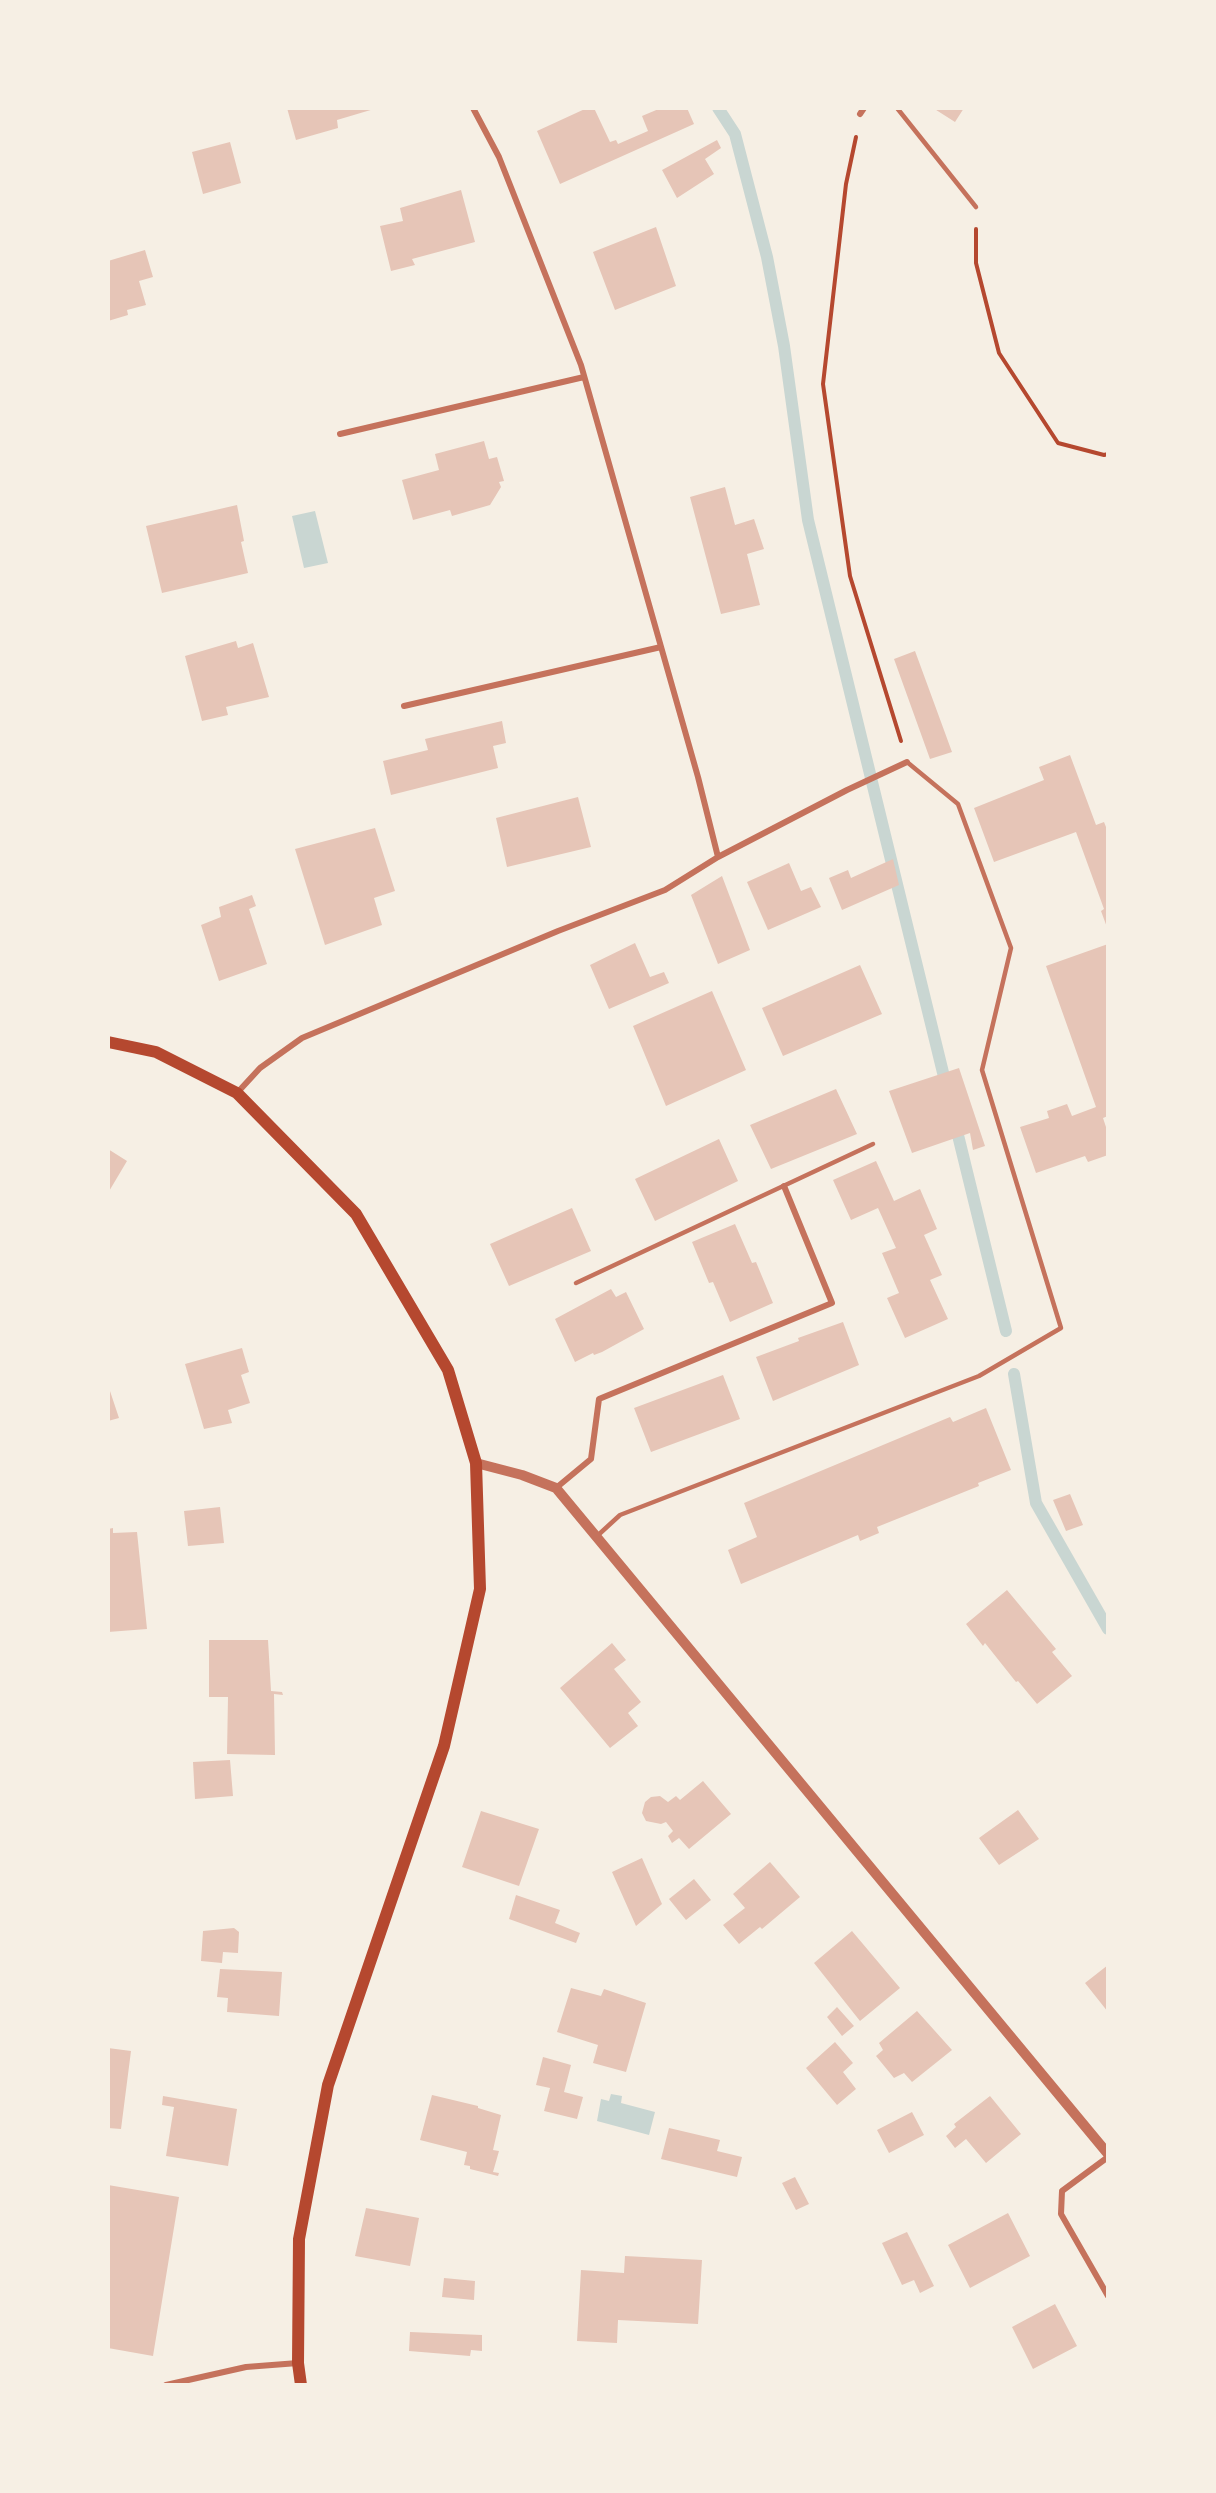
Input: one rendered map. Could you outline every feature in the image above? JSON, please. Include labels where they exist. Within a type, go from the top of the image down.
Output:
[{"type":"main road","points":[[108,1042],[156,1052],[237,1093],[356,1214],[448,1370],[476,1463],[480,1590],[444,1746],[328,2085],[299,2239],[298,2363],[301,2385]]},
{"type":"street","points":[[472,108],[499,158],[584,376],[718,857]]},
{"type":"street","points":[[340,434],[584,376]]},
{"type":"street","points":[[404,706],[661,647]]},
{"type":"street","points":[[237,1093],[260,1068],[302,1038],[558,931],[665,890],[718,857],[907,762]]},
{"type":"street","points":[[556,1488],[591,1458],[598,1399],[832,1303],[784,1186]]},
{"type":"street","points":[[476,1463],[522,1475],[556,1488],[1108,2155],[1062,2191],[1061,2214],[1108,2296]]},
{"type":"street","points":[[166,2385],[246,2367],[298,2363]]},
{"type":"lane","points":[[897,108],[976,207]]},
{"type":"lane","points":[[597,1537],[620,1515],[980,1376],[1061,1328],[982,1070],[1011,948],[958,804],[907,762]]},
{"type":"lane","points":[[576,1283],[873,1144]]},
{"type":"path","points":[[862,111],[846,184],[823,384],[850,576],[907,762]]},
{"type":"path","points":[[976,207],[976,263],[999,353],[1058,443],[1104,455],[1108,454]]},
{"type":"shaded area","points":[[315,511],[328,563],[304,568],[292,516]]},
{"type":"shaded area","points":[[611,2094],[622,2096],[621,2103],[655,2112],[649,2135],[597,2121],[601,2099],[609,2101]]},
{"type":"building","points":[[287,108],[374,109],[337,120],[338,128],[296,140]]},
{"type":"building","points":[[587,108],[594,108],[610,142],[616,140],[618,144],[648,131],[642,116],[661,108],[687,108],[694,124],[560,184],[537,131]]},
{"type":"building","points":[[933,108],[964,108],[955,122]]},
{"type":"building","points":[[717,140],[721,148],[705,159],[714,174],[677,198],[662,170]]},
{"type":"building","points":[[230,142],[241,183],[203,194],[192,152]]},
{"type":"building","points":[[461,190],[475,242],[412,259],[415,265],[391,271],[380,226],[403,221],[400,208]]},
{"type":"building","points":[[656,227],[676,286],[615,310],[593,252]]},
{"type":"building","points":[[145,250],[153,277],[139,281],[146,305],[127,310],[128,315],[108,321],[108,261]]},
{"type":"building","points":[[484,441],[489,459],[497,457],[504,481],[499,482],[501,487],[490,505],[452,516],[450,510],[413,520],[402,480],[439,470],[435,454]]},
{"type":"building","points":[[725,487],[735,525],[754,519],[764,549],[747,554],[760,605],[721,614],[690,497]]},
{"type":"building","points":[[237,505],[244,541],[241,542],[248,573],[162,593],[146,526]]},
{"type":"building","points":[[236,641],[238,648],[253,643],[269,697],[226,707],[228,715],[202,721],[185,656]]},
{"type":"building","points":[[915,651],[952,752],[930,759],[894,659]]},
{"type":"building","points":[[502,721],[506,743],[493,746],[498,768],[391,795],[383,761],[428,750],[425,739]]},
{"type":"building","points":[[1070,755],[1096,825],[1104,822],[1108,832],[1108,930],[1101,911],[1104,909],[1076,832],[994,862],[974,808],[1044,780],[1039,767]]},
{"type":"building","points":[[578,797],[591,847],[507,867],[496,818]]},
{"type":"building","points":[[375,828],[395,891],[374,898],[382,925],[325,945],[295,849]]},
{"type":"building","points":[[893,859],[899,885],[842,910],[829,878],[848,870],[851,878]]},
{"type":"building","points":[[789,863],[801,891],[811,887],[821,907],[768,930],[747,882]]},
{"type":"building","points":[[722,876],[750,950],[718,964],[691,895]]},
{"type":"building","points":[[252,895],[256,906],[249,909],[267,964],[219,981],[201,925],[221,917],[219,907]]},
{"type":"building","points":[[635,943],[650,977],[664,972],[669,983],[609,1009],[590,965]]},
{"type":"building","points":[[1108,944],[1108,1116],[1103,1118],[1108,1133],[1108,1155],[1088,1162],[1085,1156],[1036,1173],[1020,1127],[1049,1118],[1047,1111],[1067,1104],[1072,1116],[1096,1107],[1046,966]]},
{"type":"building","points":[[860,965],[882,1014],[783,1056],[762,1008]]},
{"type":"building","points":[[712,991],[746,1070],[666,1106],[633,1026]]},
{"type":"building","points":[[959,1068],[985,1146],[973,1150],[970,1133],[912,1153],[889,1091]]},
{"type":"building","points":[[836,1089],[857,1134],[771,1169],[750,1125]]},
{"type":"building","points":[[719,1139],[738,1181],[655,1221],[635,1179]]},
{"type":"building","points":[[108,1149],[127,1161],[108,1193]]},
{"type":"building","points":[[876,1161],[894,1201],[920,1189],[937,1229],[924,1235],[942,1275],[930,1280],[948,1319],[905,1338],[887,1298],[899,1293],[882,1253],[896,1248],[878,1208],[851,1220],[833,1180]]},
{"type":"building","points":[[572,1208],[591,1251],[509,1286],[490,1244]]},
{"type":"building","points":[[735,1224],[752,1263],[756,1262],[773,1303],[730,1322],[713,1282],[709,1283],[692,1242]]},
{"type":"building","points":[[611,1289],[616,1297],[626,1292],[644,1329],[602,1352],[594,1355],[593,1353],[575,1362],[555,1319]]},
{"type":"building","points":[[843,1322],[859,1365],[773,1401],[756,1357],[799,1341],[798,1338]]},
{"type":"building","points":[[242,1348],[249,1372],[241,1375],[250,1403],[228,1410],[232,1423],[204,1429],[185,1364]]},
{"type":"building","points":[[723,1375],[740,1419],[651,1452],[634,1408]]},
{"type":"building","points":[[108,1385],[119,1418],[108,1421]]},
{"type":"building","points":[[986,1408],[1011,1470],[978,1483],[979,1486],[877,1527],[879,1533],[860,1541],[858,1535],[741,1584],[728,1550],[757,1537],[744,1503],[950,1417],[953,1422]]},
{"type":"building","points":[[1070,1494],[1083,1525],[1066,1531],[1053,1500]]},
{"type":"building","points":[[220,1507],[224,1543],[188,1546],[184,1511]]},
{"type":"building","points":[[113,1528],[113,1533],[137,1532],[147,1629],[108,1632],[108,1529]]},
{"type":"building","points":[[1007,1590],[1056,1649],[1052,1652],[1072,1676],[1037,1704],[985,1643],[983,1646],[966,1624]]},
{"type":"building","points":[[209,1640],[268,1640],[271,1691],[282,1692],[283,1695],[274,1694],[275,1755],[227,1754],[228,1697],[209,1697]]},
{"type":"building","points":[[612,1643],[626,1660],[614,1669],[641,1702],[628,1713],[638,1726],[610,1748],[560,1688]]},
{"type":"building","points":[[230,1760],[233,1796],[195,1799],[193,1762]]},
{"type":"building","points":[[703,1781],[731,1814],[689,1849],[679,1838],[672,1843],[668,1836],[673,1831],[666,1822],[661,1824],[646,1821],[642,1813],[645,1802],[651,1797],[660,1796],[668,1802],[676,1796],[680,1800]]},
{"type":"building","points":[[1018,1810],[1039,1839],[999,1865],[979,1838]]},
{"type":"building","points":[[481,1811],[539,1829],[519,1886],[462,1867]]},
{"type":"building","points":[[642,1858],[662,1904],[636,1926],[612,1872]]},
{"type":"building","points":[[770,1862],[800,1897],[762,1929],[760,1927],[739,1944],[723,1925],[745,1908],[733,1894]]},
{"type":"building","points":[[694,1879],[711,1900],[686,1920],[669,1899]]},
{"type":"building","points":[[516,1895],[560,1910],[555,1923],[580,1933],[576,1943],[509,1919]]},
{"type":"building","points":[[234,1928],[239,1932],[238,1953],[223,1952],[222,1963],[201,1961],[203,1931]]},
{"type":"building","points":[[852,1931],[900,1988],[860,2021],[814,1963]]},
{"type":"building","points":[[1108,1965],[1108,2012],[1085,1983]]},
{"type":"building","points":[[220,1969],[282,1972],[279,2016],[227,2012],[228,1998],[217,1997]]},
{"type":"building","points":[[571,1988],[601,1996],[604,1989],[646,2003],[626,2072],[593,2063],[598,2045],[557,2032]]},
{"type":"building","points":[[837,2007],[854,2026],[842,2036],[827,2017]]},
{"type":"building","points":[[917,2011],[952,2050],[912,2082],[904,2073],[894,2078],[876,2056],[883,2050],[879,2043]]},
{"type":"building","points":[[835,2042],[853,2063],[843,2072],[856,2089],[837,2105],[806,2068]]},
{"type":"building","points":[[108,2048],[131,2051],[121,2129],[108,2128]]},
{"type":"building","points":[[543,2057],[571,2065],[564,2092],[583,2097],[577,2119],[544,2111],[550,2088],[536,2085]]},
{"type":"building","points":[[432,2095],[478,2106],[478,2108],[501,2115],[493,2150],[499,2151],[493,2172],[499,2173],[498,2176],[470,2169],[470,2166],[464,2165],[467,2152],[420,2140]]},
{"type":"building","points":[[163,2096],[237,2109],[228,2166],[166,2156],[174,2107],[162,2105]]},
{"type":"building","points":[[990,2096],[1021,2134],[986,2163],[966,2139],[955,2148],[946,2136],[956,2127],[954,2124]]},
{"type":"building","points":[[912,2112],[924,2135],[889,2153],[877,2130]]},
{"type":"building","points":[[669,2128],[720,2140],[717,2151],[742,2157],[737,2177],[661,2159]]},
{"type":"building","points":[[795,2177],[809,2204],[796,2210],[782,2183]]},
{"type":"building","points":[[108,2185],[179,2197],[153,2356],[108,2348]]},
{"type":"building","points":[[366,2208],[419,2218],[410,2266],[355,2256]]},
{"type":"building","points":[[1008,2213],[1030,2256],[970,2288],[948,2245]]},
{"type":"building","points":[[907,2232],[934,2286],[920,2293],[914,2280],[902,2285],[882,2243]]},
{"type":"building","points":[[625,2256],[702,2260],[698,2324],[618,2320],[617,2343],[577,2341],[581,2270],[624,2273]]},
{"type":"building","points":[[444,2278],[475,2281],[474,2300],[442,2297]]},
{"type":"building","points":[[1055,2304],[1077,2346],[1033,2369],[1012,2327]]},
{"type":"building","points":[[410,2332],[482,2335],[482,2351],[471,2350],[470,2356],[409,2351]]},
{"type":"waterway","points":[[718,108],[735,134],[767,257],[784,346],[808,520],[947,1089]]},
{"type":"waterway","points":[[955,1123],[1006,1331]]},
{"type":"waterway","points":[[1014,1374],[1036,1503],[1108,1629]]}]
